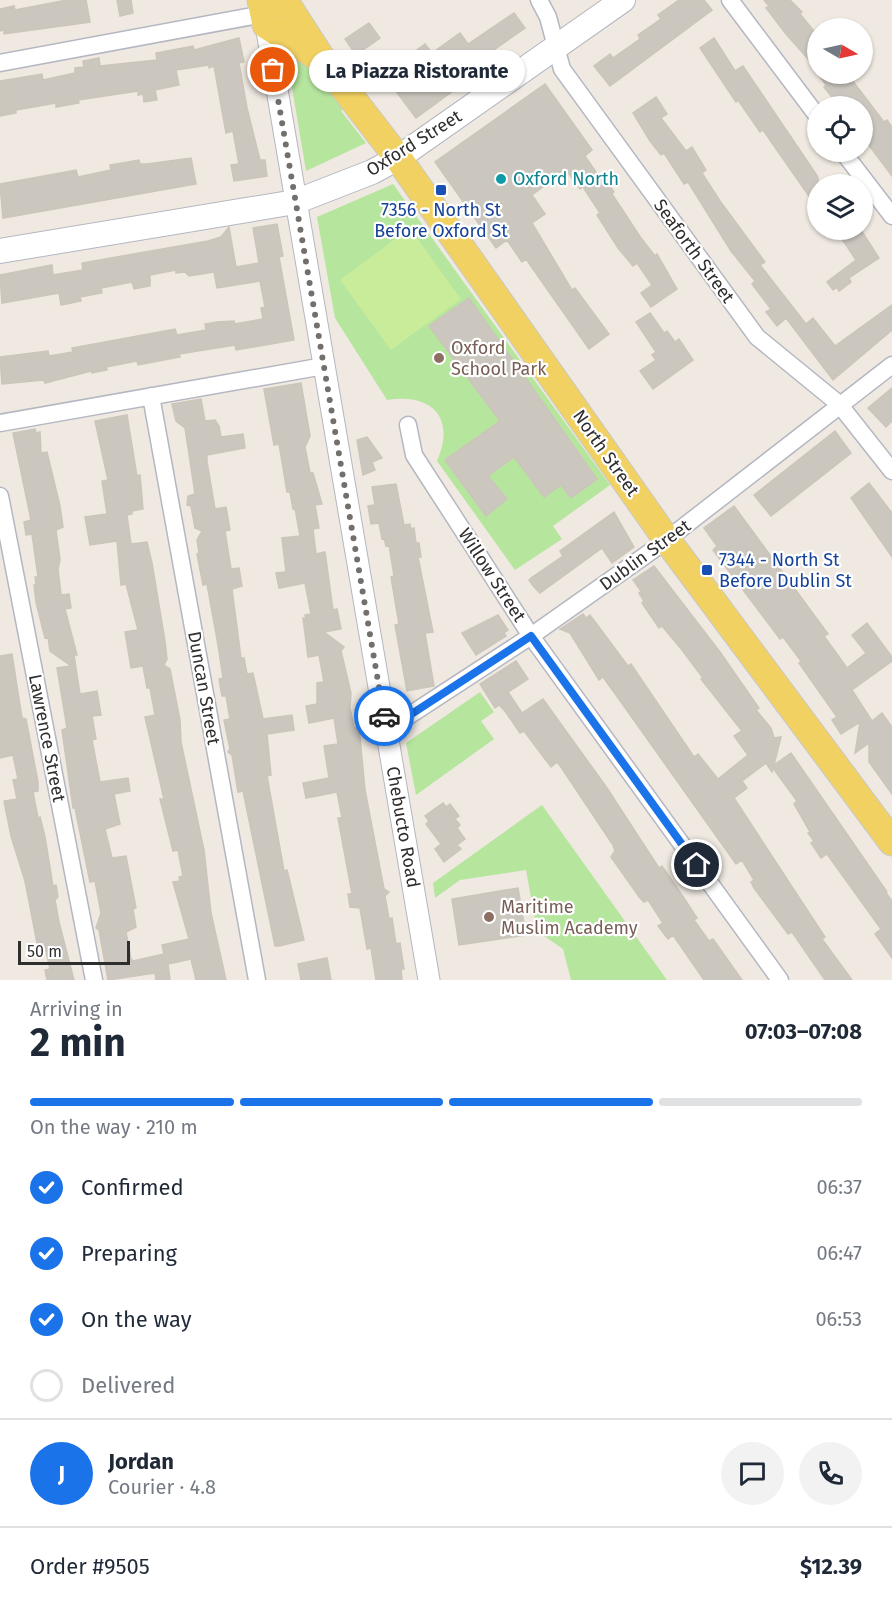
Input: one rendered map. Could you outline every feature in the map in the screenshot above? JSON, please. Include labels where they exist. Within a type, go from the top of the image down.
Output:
[{"type":"main road","name":"Oxford Street","points":[[0,252],[295,202],[372,172],[398,158],[623,0]]},
{"type":"main road","name":"North Street","points":[[269,10],[324,62],[398,158],[667,540],[892,842]]},
{"type":"street","name":"Seaforth Street","points":[[539,0],[548,17],[562,69],[757,337],[839,404],[892,471]]},
{"type":"street","points":[[730,0],[807,102]]},
{"type":"street","points":[[0,63],[269,10]]},
{"type":"street","name":"Chebucto Road","points":[[269,10],[295,202],[429,980]]},
{"type":"street","points":[[851,162],[892,216]]},
{"type":"street","name":"Dublin Street","points":[[387,730],[531,636],[667,540],[892,365]]},
{"type":"street","points":[[0,423],[324,366]]},
{"type":"street","name":"Duncan Street","points":[[151,396],[257,980]]},
{"type":"street","name":"Willow Street","points":[[408,425],[414,455],[531,636],[780,980]]},
{"type":"street","name":"Lawrence Street","points":[[0,496],[94,980]]},
{"type":"green space","points":[[285,46],[316,68],[346,107],[341,111],[366,143],[306,171]]},
{"type":"green space","name":"Oxford School Park","points":[[393,184],[610,485],[553,526],[562,539],[515,570],[437,461],[444,432],[436,412],[428,405],[416,401],[387,400],[335,318],[317,217]]},
{"type":"green space","points":[[410,228],[461,299],[391,350],[340,280]]},
{"type":"green space","points":[[480,692],[494,712],[481,721],[494,739],[416,795],[406,743]]},
{"type":"green space","points":[[542,805],[667,980],[571,980],[563,949],[537,931],[526,870],[460,880],[435,898],[433,883]]},
{"type":"building","points":[[67,0],[86,0],[90,22],[4,34],[4,30],[0,31],[0,9],[14,6],[15,10]]},
{"type":"building","points":[[117,0],[131,0],[133,13],[120,16]]},
{"type":"building","points":[[679,0],[704,0],[712,10],[610,86],[594,66],[610,54],[613,58],[640,39],[638,35],[661,19],[658,15]]},
{"type":"building","points":[[764,0],[790,0],[802,12],[800,14],[807,23],[807,58],[766,8],[769,6]]},
{"type":"building","points":[[514,13],[525,28],[455,77],[461,85],[416,118],[395,90],[422,71],[410,55],[425,44],[432,53],[460,33],[468,44]]},
{"type":"building","points":[[369,23],[380,38],[356,55],[345,39]]},
{"type":"building","points":[[239,38],[244,62],[239,63],[247,108],[260,160],[265,160],[267,176],[234,181],[231,165],[239,164],[233,131],[226,133],[214,66],[176,70],[179,85],[155,90],[157,100],[144,102],[143,94],[138,95],[138,91],[78,100],[79,103],[56,107],[56,103],[16,110],[16,113],[0,116],[0,81],[42,74],[43,80],[75,73],[75,68],[84,67],[83,61],[99,58],[100,66],[157,60],[156,53],[193,46],[194,50]]},
{"type":"building","points":[[714,38],[735,71],[743,66],[816,174],[807,174],[807,193],[763,130],[760,132],[738,100],[736,102],[700,48]]},
{"type":"building","name":"Oxford North","points":[[545,84],[592,150],[585,156],[602,181],[605,179],[614,192],[612,194],[641,238],[655,256],[657,254],[677,289],[651,307],[641,293],[652,285],[637,263],[633,266],[618,248],[597,215],[600,213],[583,187],[580,189],[566,170],[532,195],[545,214],[532,223],[572,290],[575,288],[609,334],[589,349],[526,259],[522,262],[507,240],[496,248],[435,162]]},
{"type":"building","points":[[855,84],[864,96],[831,96],[824,87]]},
{"type":"building","points":[[656,97],[667,114],[661,118],[686,151],[692,147],[706,170],[702,173],[765,262],[760,265],[806,324],[813,318],[835,346],[892,305],[892,330],[833,380],[786,318],[777,326],[766,312],[771,309],[752,284],[755,281],[731,251],[688,182],[684,184],[664,153],[661,155],[650,141],[633,113]]},
{"type":"building","points":[[873,108],[884,122],[887,120],[892,127],[892,176],[873,151]]},
{"type":"building","points":[[191,158],[196,184],[3,218],[0,184],[76,170],[78,177],[111,170],[110,165],[139,160],[140,164],[147,164]]},
{"type":"building","points":[[277,224],[283,256],[279,257],[294,340],[236,350],[235,345],[179,354],[180,357],[138,365],[137,361],[45,383],[44,380],[2,384],[0,357],[48,351],[49,356],[73,352],[72,348],[175,329],[177,335],[206,330],[205,324],[234,321],[235,324],[263,319],[261,308],[265,307],[260,281],[217,288],[214,272],[189,276],[185,272],[176,273],[176,270],[150,275],[150,286],[134,289],[132,282],[101,288],[102,293],[80,297],[81,301],[61,305],[59,293],[2,303],[0,275],[52,265],[53,275],[83,270],[82,263],[208,241],[221,237],[229,227],[236,267],[259,263],[253,228]]},
{"type":"building","points":[[843,240],[867,240],[879,258],[849,278],[851,282],[839,291],[837,287],[833,290],[827,282],[856,260]]},
{"type":"building","points":[[469,298],[597,479],[571,498],[561,485],[544,497],[514,457],[488,476],[507,499],[486,516],[445,460],[500,421],[429,326]]},
{"type":"building","points":[[650,313],[664,333],[667,331],[675,342],[679,339],[693,360],[653,389],[640,371],[656,360],[652,355],[656,352],[636,322]]},
{"type":"building","points":[[301,383],[310,436],[305,447],[310,473],[313,473],[322,504],[315,505],[319,528],[313,529],[316,554],[325,552],[333,610],[337,609],[341,629],[324,632],[344,647],[341,651],[351,693],[350,708],[354,728],[359,727],[365,790],[384,889],[389,892],[385,896],[389,919],[392,918],[396,944],[400,943],[404,969],[401,969],[402,980],[376,980],[371,948],[367,949],[360,908],[350,907],[348,894],[352,894],[338,818],[342,818],[337,792],[306,798],[303,783],[329,778],[324,746],[338,744],[334,718],[309,723],[306,706],[317,704],[317,683],[324,682],[319,655],[308,657],[303,618],[306,619],[305,615],[311,614],[305,583],[279,588],[276,573],[286,572],[282,538],[300,536],[295,508],[293,509],[290,492],[287,492],[279,444],[274,445],[264,389]]},
{"type":"building","points":[[892,388],[892,421],[886,427],[868,408]]},
{"type":"building","points":[[201,399],[205,421],[215,420],[221,437],[243,434],[245,448],[207,455],[215,509],[226,507],[230,530],[225,531],[231,569],[239,568],[242,586],[232,589],[241,658],[244,658],[247,674],[253,673],[263,719],[292,715],[294,730],[267,734],[271,775],[267,776],[284,871],[287,870],[304,940],[279,946],[275,946],[243,791],[238,792],[232,755],[228,752],[230,749],[224,720],[230,719],[226,696],[222,696],[219,679],[223,678],[207,584],[203,585],[197,554],[199,553],[197,540],[202,531],[195,528],[191,506],[187,505],[188,496],[195,494],[185,428],[176,421],[172,404]]},
{"type":"building","points":[[127,415],[137,476],[140,475],[143,509],[132,511],[132,514],[127,515],[131,544],[147,542],[152,563],[165,641],[167,659],[164,665],[170,669],[180,720],[181,742],[204,850],[211,913],[226,980],[196,980],[191,959],[168,964],[170,980],[156,980],[155,973],[108,980],[99,930],[96,928],[101,913],[95,881],[90,882],[75,808],[73,808],[62,730],[67,728],[57,668],[71,666],[50,651],[48,637],[45,638],[36,602],[34,585],[36,585],[35,577],[38,577],[32,534],[26,535],[24,522],[31,520],[13,433],[35,429],[36,433],[40,432],[41,453],[47,452],[60,506],[63,527],[56,530],[60,560],[58,569],[61,595],[69,594],[71,608],[65,609],[77,655],[74,655],[80,694],[97,691],[101,715],[92,716],[96,739],[92,740],[100,782],[128,778],[130,791],[114,794],[120,824],[105,829],[112,858],[126,856],[136,908],[133,909],[136,927],[126,932],[131,959],[133,961],[164,954],[162,945],[189,939],[173,882],[180,881],[179,877],[183,876],[178,850],[173,851],[160,799],[164,799],[145,717],[155,715],[143,666],[131,668],[125,632],[138,630],[126,584],[121,585],[117,541],[90,545],[85,517],[107,514],[102,481],[108,480],[95,421]]},
{"type":"building","points":[[835,431],[851,453],[771,516],[754,495]]},
{"type":"building","points":[[367,437],[382,458],[372,462],[375,470],[363,475],[357,440]]},
{"type":"building","points":[[869,483],[892,513],[892,557],[851,498]]},
{"type":"building","points":[[396,484],[404,525],[410,524],[411,529],[414,528],[416,543],[419,543],[421,557],[418,557],[433,632],[425,633],[434,686],[407,691],[395,625],[399,624],[391,577],[394,576],[389,545],[386,546],[384,538],[382,539],[379,523],[371,524],[368,506],[375,505],[372,487]]},
{"type":"building","points":[[734,506],[828,634],[824,636],[847,668],[866,653],[852,635],[867,623],[892,657],[892,661],[852,690],[872,721],[882,713],[892,727],[892,794],[869,762],[869,743],[855,753],[860,722],[841,734],[832,720],[837,717],[799,663],[801,661],[783,637],[780,639],[713,550],[717,546],[704,528]]},
{"type":"building","points":[[614,512],[634,547],[612,563],[602,548],[540,593],[529,580],[563,556],[560,551]]},
{"type":"building","points":[[654,566],[720,652],[759,708],[756,710],[771,728],[774,738],[781,737],[774,765],[791,753],[892,901],[892,958],[875,934],[881,929],[827,854],[821,858],[811,843],[814,841],[794,804],[797,801],[773,768],[772,772],[766,763],[742,781],[747,788],[734,798],[825,937],[822,939],[852,980],[825,980],[792,932],[788,934],[754,888],[751,882],[754,880],[742,860],[736,864],[603,677],[599,680],[570,633],[560,629],[583,614],[586,618],[590,615],[628,666],[631,664],[694,757],[698,754],[718,779],[748,755],[734,736],[742,731],[701,679],[703,678],[682,650],[662,626],[659,628],[642,603],[644,601],[639,593],[641,591],[633,580]]},
{"type":"building","points":[[498,615],[508,630],[504,633],[506,636],[476,655],[462,633]]},
{"type":"building","points":[[12,654],[22,718],[26,719],[38,782],[38,791],[33,792],[38,818],[40,817],[45,837],[53,886],[56,885],[58,897],[55,900],[59,922],[74,980],[47,980],[45,970],[50,969],[44,942],[37,943],[25,881],[11,836],[4,801],[17,799],[13,780],[18,779],[13,755],[0,758],[0,656]]},
{"type":"building","points":[[516,661],[528,679],[508,692],[522,713],[543,699],[607,788],[659,868],[662,866],[682,895],[697,918],[694,920],[709,941],[713,939],[742,980],[704,980],[673,935],[668,939],[658,926],[663,923],[648,900],[644,902],[640,898],[611,857],[615,851],[613,845],[561,767],[557,762],[551,767],[524,731],[520,733],[499,705],[495,708],[480,684]]},
{"type":"building","points":[[443,803],[446,807],[450,804],[459,816],[455,819],[460,825],[457,828],[465,839],[457,845],[461,849],[444,862],[435,849],[441,844],[426,824],[429,821],[425,816]]},
{"type":"building","name":"Maritime Muslim Academy","points":[[518,888],[526,935],[459,945],[452,899]]},
{"type":"building","points":[[327,958],[331,980],[301,980],[298,964]]},
{"type":"way so far","points":[[273,70],[384,716]]},
{"type":"place","name":"La Piazza Ristorante","points":[[273,70]]},
{"type":"place","name":"Oxford North","points":[[501,179]]},
{"type":"place","name":"7356 - North St Before Oxford St","points":[[441,190]]},
{"type":"place","name":"Oxford School Park","points":[[439,358]]},
{"type":"place","name":"7344 - North St Before Dublin St","points":[[707,570]]},
{"type":"place","name":"Maritime Muslim Academy","points":[[489,917]]},
{"type":"route","points":[[384,716],[387,730],[531,636],[697,865]]}]
